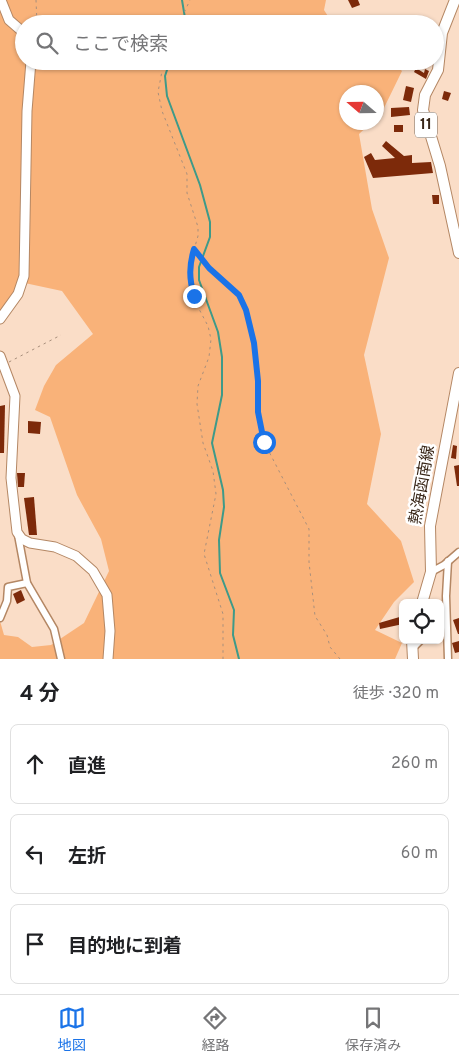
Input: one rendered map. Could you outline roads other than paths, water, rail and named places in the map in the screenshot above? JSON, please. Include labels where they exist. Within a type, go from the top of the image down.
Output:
[{"type":"main road","name":"11","points":[[444,28],[455,0]]},
{"type":"main road","name":"11","points":[[438,70],[424,99],[423,110],[442,175],[459,253]]},
{"type":"main road","name":"熱海函南線","points":[[423,599],[431,572],[430,526],[459,373]]},
{"type":"street","points":[[1,0],[9,20],[15,25]]},
{"type":"street","points":[[0,319],[18,294],[24,276],[27,112],[30,70]]},
{"type":"street","points":[[2,361],[15,396],[11,478],[17,532],[27,583],[54,629],[61,659]]},
{"type":"street","points":[[17,532],[22,539],[30,544],[55,547],[76,556],[93,572],[107,595],[110,632],[108,659]]},
{"type":"street","points":[[431,572],[459,552]]},
{"type":"street","points":[[444,603],[448,561]]},
{"type":"street","points":[[0,618],[7,601],[8,587],[27,583]]},
{"type":"street","points":[[444,622],[448,659]]},
{"type":"waterway","points":[[182,0],[184,15]]},
{"type":"waterway","points":[[167,70],[165,76],[167,96],[200,185],[210,222],[210,237],[199,267],[199,280],[218,332],[222,357],[222,395],[212,443],[223,490],[224,507],[219,540],[220,573],[234,610],[233,635],[239,659]]}]
